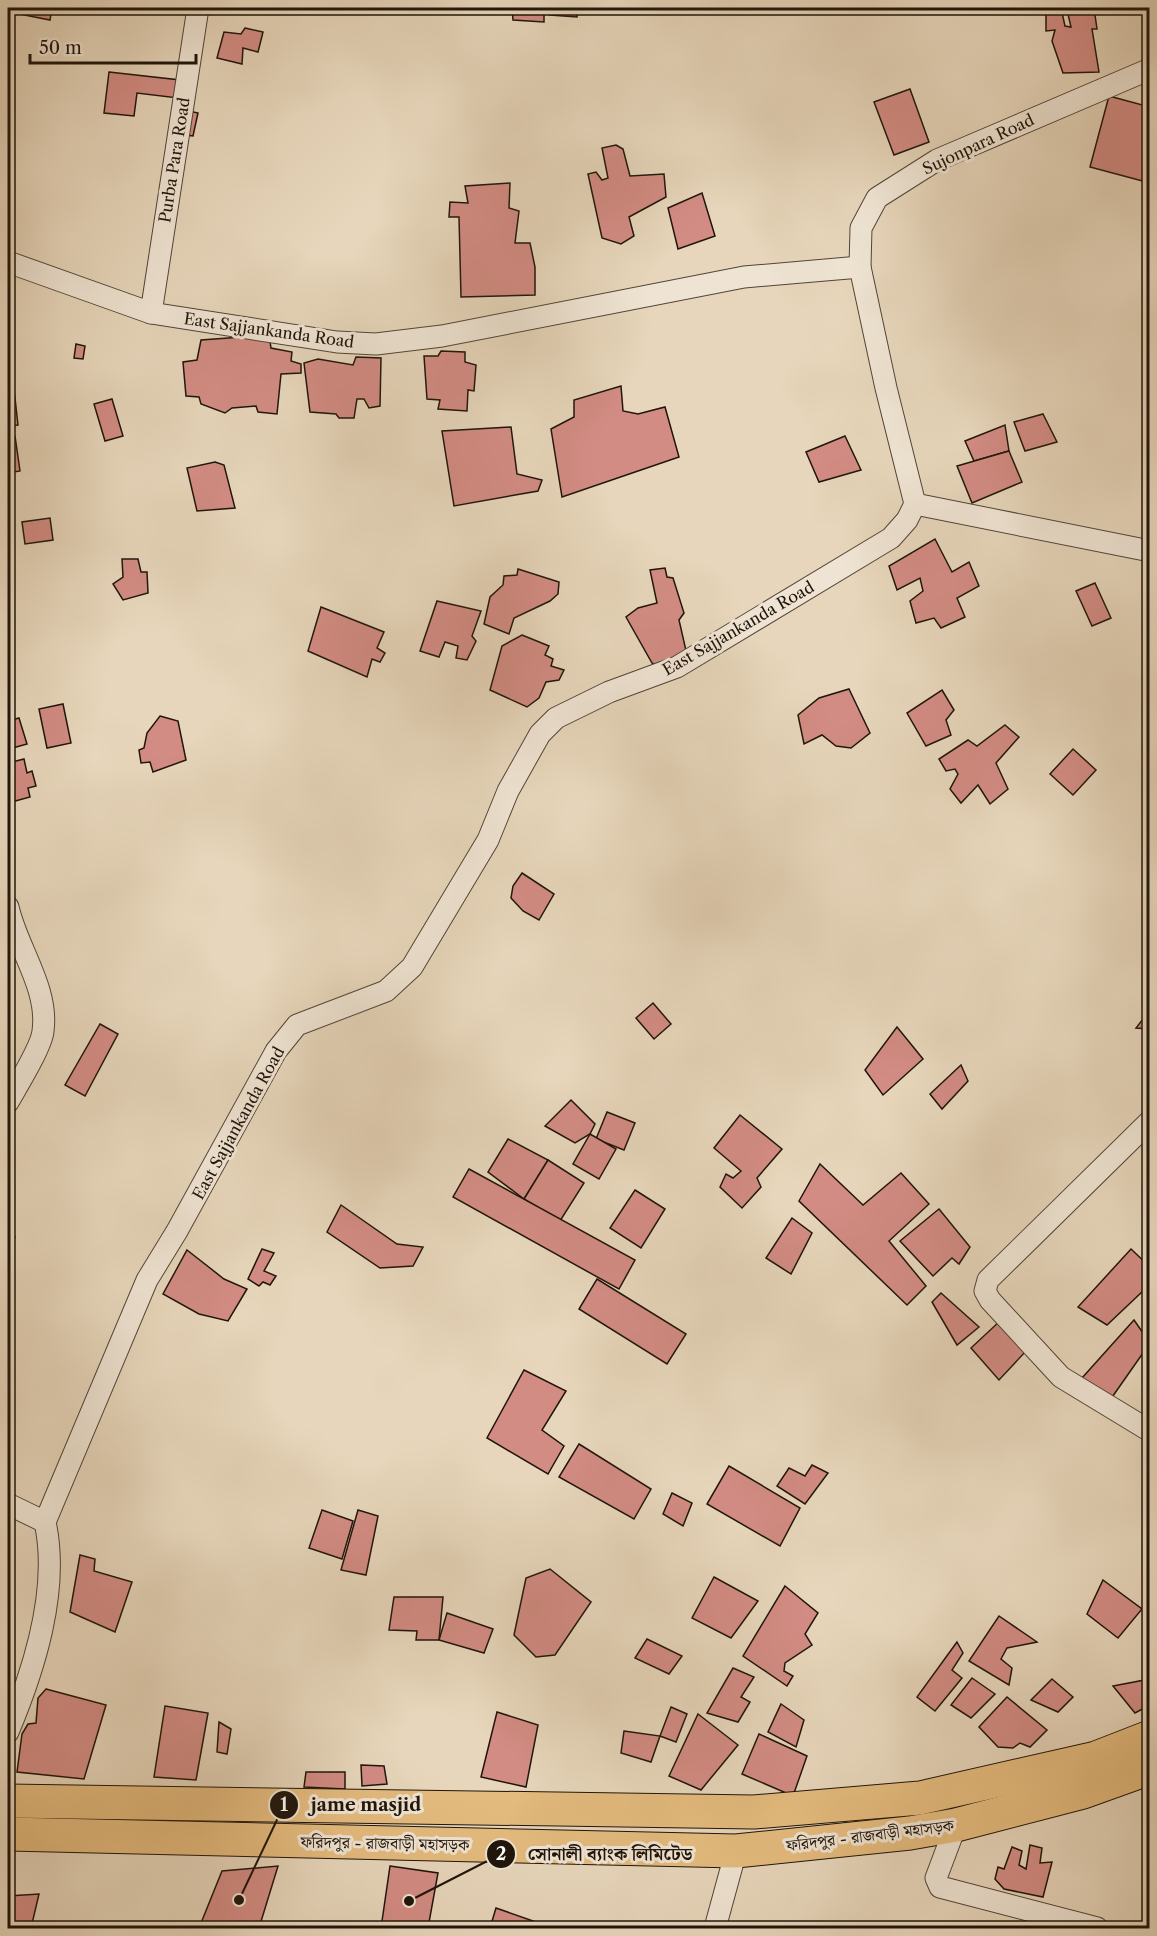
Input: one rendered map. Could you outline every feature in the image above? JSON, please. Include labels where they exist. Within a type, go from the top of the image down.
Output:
[{"type":"main road","name":"ফরিদপুর - রাজবাড়ী মহাসড়ক","points":[[8,1801],[754,1812],[920,1798],[1096,1758],[1149,1737]]},
{"type":"main road","name":"ফরিদপুর - রাজবাড়ী মহাসড়ক","points":[[8,1834],[736,1851],[910,1833],[956,1825],[1083,1792],[1149,1768]]},
{"type":"street","name":"Purba Para Road","points":[[151,313],[198,8]]},
{"type":"street","name":"Sujonpara Road","points":[[860,267],[861,228],[877,198],[936,160],[1149,69]]},
{"type":"street","name":"East Sajjankanda Road","points":[[8,262],[151,313],[337,342],[376,344],[442,336],[744,277],[860,267]]},
{"type":"street","points":[[860,267],[886,388],[915,504],[1149,551]]},
{"type":"street","name":"East Sajjankanda Road","points":[[45,1522],[147,1280],[177,1231],[276,1051],[297,1025],[386,991],[412,967],[488,840],[508,791],[540,734],[556,718],[609,692],[677,667],[891,538],[907,520],[915,504]]},
{"type":"street","points":[[8,907],[11,924],[39,987],[44,1032],[8,1102]]},
{"type":"street","points":[[1149,1121],[988,1280],[985,1291],[990,1300],[1061,1377],[1149,1431]]},
{"type":"street","points":[[8,1504],[45,1522],[50,1542],[44,1617],[28,1677],[8,1732]]},
{"type":"street","points":[[956,1825],[936,1878],[940,1887],[1097,1929]]},
{"type":"street","points":[[716,1929],[736,1851]]},
{"type":"building","points":[[20,8],[52,8],[50,20],[19,14]]},
{"type":"building","points":[[512,8],[544,8],[544,22],[513,20]]},
{"type":"building","points":[[551,8],[577,8],[577,17],[550,15]]},
{"type":"building","points":[[1046,8],[1061,8],[1065,26],[1071,27],[1068,14],[1074,13],[1073,8],[1094,8],[1097,29],[1092,29],[1099,72],[1063,73],[1052,41],[1055,30],[1046,31]]},
{"type":"building","points":[[245,28],[263,32],[258,52],[243,48],[242,64],[217,58],[224,32],[241,34]]},
{"type":"building","points":[[109,72],[180,80],[178,98],[137,93],[134,116],[104,113]]},
{"type":"building","points":[[910,89],[929,142],[894,155],[874,102]]},
{"type":"building","points":[[1109,96],[1150,107],[1150,183],[1090,167]]},
{"type":"building","points":[[189,111],[198,113],[193,136],[185,135]]},
{"type":"building","points":[[616,145],[623,149],[630,176],[664,174],[666,197],[629,217],[634,236],[621,244],[602,238],[588,174],[596,172],[602,180],[608,178],[602,148]]},
{"type":"building","points":[[510,183],[509,208],[519,211],[515,243],[530,243],[535,267],[535,295],[461,297],[459,217],[449,217],[450,202],[468,203],[465,186]]},
{"type":"building","points":[[702,193],[715,236],[678,249],[668,208]]},
{"type":"building","points":[[269,335],[271,348],[292,352],[291,361],[301,364],[301,373],[281,374],[277,414],[258,412],[256,406],[232,408],[225,413],[201,404],[199,397],[186,396],[183,362],[197,360],[201,340]]},
{"type":"building","points":[[76,344],[85,346],[83,359],[74,358]]},
{"type":"building","points":[[441,351],[465,352],[465,362],[476,365],[474,391],[468,390],[467,411],[438,409],[440,400],[427,399],[424,356],[438,356]]},
{"type":"building","points":[[356,357],[381,358],[380,406],[369,408],[364,399],[357,399],[354,418],[339,418],[336,414],[310,412],[304,363],[318,359],[353,365]]},
{"type":"building","points":[[13,380],[18,425],[8,426],[8,381]]},
{"type":"building","points":[[621,386],[623,411],[638,414],[665,407],[679,457],[562,497],[551,429],[574,417],[574,400]]},
{"type":"building","points":[[112,399],[123,436],[105,441],[94,404]]},
{"type":"building","points":[[1043,414],[1057,442],[1025,451],[1014,422]]},
{"type":"building","points":[[1005,425],[1009,451],[974,461],[965,441]]},
{"type":"building","points":[[511,427],[517,474],[542,480],[538,491],[454,506],[442,431]]},
{"type":"building","points":[[15,436],[20,471],[8,473],[8,437]]},
{"type":"building","points":[[845,436],[861,470],[819,482],[806,452]]},
{"type":"building","points":[[1009,451],[1022,482],[972,503],[957,466]]},
{"type":"building","points":[[215,462],[224,465],[235,508],[197,511],[187,468]]},
{"type":"building","points":[[50,518],[53,540],[25,544],[22,522]]},
{"type":"building","points":[[935,539],[952,572],[969,562],[979,586],[957,598],[965,617],[941,628],[934,618],[916,623],[910,601],[923,591],[920,578],[897,590],[889,566]]},
{"type":"building","points":[[122,559],[138,559],[141,572],[147,572],[148,593],[123,600],[113,584],[123,577]]},
{"type":"building","points":[[665,568],[667,577],[673,578],[684,613],[679,620],[687,655],[661,668],[652,663],[626,617],[638,608],[657,603],[650,570]]},
{"type":"building","points":[[518,569],[559,582],[558,594],[550,601],[514,618],[509,634],[484,624],[490,597],[503,585],[504,576],[517,575]]},
{"type":"building","points":[[1095,583],[1111,618],[1092,626],[1076,591]]},
{"type":"building","points":[[437,601],[481,611],[472,636],[476,641],[467,660],[456,658],[458,646],[445,642],[439,657],[420,651]]},
{"type":"building","points":[[321,607],[384,632],[377,648],[385,653],[380,662],[372,659],[367,677],[308,651]]},
{"type":"building","points":[[522,635],[549,646],[545,655],[553,659],[551,666],[564,670],[559,680],[546,682],[539,698],[527,707],[490,690],[502,646]]},
{"type":"building","points":[[849,689],[870,733],[851,748],[836,746],[822,735],[804,744],[798,715],[819,698]]},
{"type":"building","points":[[942,690],[954,710],[946,720],[951,735],[926,746],[907,713]]},
{"type":"building","points":[[63,704],[71,743],[47,748],[39,709]]},
{"type":"building","points":[[160,716],[178,721],[186,760],[153,772],[150,762],[141,763],[139,750],[144,748],[147,733]]},
{"type":"building","points":[[19,718],[27,744],[9,749],[8,721]]},
{"type":"building","points":[[1005,725],[1019,737],[996,763],[1008,789],[990,804],[978,785],[961,803],[950,789],[958,774],[955,769],[946,771],[939,759],[968,740],[977,746]]},
{"type":"building","points":[[1073,749],[1096,770],[1073,795],[1050,774]]},
{"type":"building","points":[[24,759],[27,773],[32,771],[36,786],[28,788],[30,797],[8,803],[8,763]]},
{"type":"building","points":[[522,873],[554,894],[539,920],[523,911],[511,898],[513,886]]},
{"type":"building","points":[[653,1003],[671,1024],[654,1039],[636,1018]]},
{"type":"building","points":[[1150,1010],[1150,1029],[1136,1028]]},
{"type":"building","points":[[100,1024],[118,1034],[85,1096],[65,1085]]},
{"type":"building","points":[[897,1027],[923,1059],[883,1095],[865,1070]]},
{"type":"building","points":[[961,1065],[968,1081],[942,1109],[930,1094]]},
{"type":"building","points":[[571,1100],[595,1124],[590,1134],[575,1143],[545,1126]]},
{"type":"building","points":[[607,1112],[635,1123],[624,1150],[596,1139]]},
{"type":"building","points":[[740,1115],[782,1149],[757,1178],[761,1187],[742,1208],[720,1187],[726,1174],[733,1178],[741,1171],[714,1148]]},
{"type":"building","points":[[590,1134],[616,1149],[599,1179],[573,1164]]},
{"type":"building","points":[[508,1139],[548,1160],[524,1199],[488,1172]]},
{"type":"building","points":[[548,1160],[584,1183],[560,1221],[524,1199]]},
{"type":"building","points":[[820,1164],[863,1205],[901,1173],[929,1204],[889,1241],[926,1286],[907,1305],[799,1201]]},
{"type":"building","points":[[469,1169],[635,1260],[619,1289],[453,1197]]},
{"type":"building","points":[[635,1190],[665,1209],[641,1248],[610,1228]]},
{"type":"building","points":[[341,1205],[397,1244],[423,1247],[413,1266],[380,1268],[327,1232]]},
{"type":"building","points":[[939,1209],[970,1247],[959,1264],[952,1258],[933,1276],[900,1241]]},
{"type":"building","points":[[792,1218],[812,1233],[791,1274],[766,1258]]},
{"type":"building","points":[[8,1229],[15,1237],[8,1252]]},
{"type":"building","points":[[262,1249],[274,1253],[264,1271],[276,1276],[270,1285],[263,1282],[259,1286],[248,1279]]},
{"type":"building","points":[[1131,1249],[1150,1267],[1150,1282],[1107,1325],[1078,1307]]},
{"type":"building","points":[[187,1250],[224,1279],[247,1289],[228,1321],[199,1314],[163,1294]]},
{"type":"building","points":[[597,1279],[686,1334],[667,1364],[579,1309]]},
{"type":"building","points":[[941,1293],[979,1327],[957,1345],[932,1302]]},
{"type":"building","points":[[1001,1320],[1026,1351],[999,1380],[971,1348]]},
{"type":"building","points":[[1134,1320],[1150,1343],[1108,1403],[1082,1378]]},
{"type":"building","points":[[524,1370],[566,1391],[542,1430],[564,1446],[548,1474],[487,1438]]},
{"type":"building","points":[[579,1444],[651,1489],[634,1519],[559,1477]]},
{"type":"building","points":[[812,1465],[828,1473],[805,1504],[777,1486],[789,1468],[805,1476]]},
{"type":"building","points":[[729,1466],[800,1508],[780,1546],[707,1504]]},
{"type":"building","points":[[672,1493],[692,1503],[683,1526],[663,1514]]},
{"type":"building","points":[[322,1510],[353,1521],[342,1559],[309,1548]]},
{"type":"building","points":[[358,1510],[378,1516],[366,1575],[341,1570]]},
{"type":"building","points":[[8,1520],[14,1522],[8,1539]]},
{"type":"building","points":[[80,1555],[95,1559],[94,1571],[132,1582],[115,1632],[70,1612]]},
{"type":"building","points":[[550,1569],[591,1602],[555,1655],[536,1657],[514,1635],[526,1578]]},
{"type":"building","points":[[714,1577],[758,1601],[731,1638],[692,1618]]},
{"type":"building","points":[[1103,1580],[1142,1609],[1118,1638],[1087,1614]]},
{"type":"building","points":[[785,1586],[818,1613],[805,1634],[812,1645],[785,1663],[784,1671],[793,1676],[787,1686],[743,1656]]},
{"type":"building","points":[[394,1597],[443,1597],[439,1640],[416,1640],[417,1631],[389,1630]]},
{"type":"building","points":[[447,1613],[493,1629],[484,1653],[439,1640]]},
{"type":"building","points":[[999,1616],[1037,1642],[1007,1648],[1001,1659],[1012,1668],[1009,1685],[969,1661]]},
{"type":"building","points":[[647,1639],[682,1656],[669,1674],[635,1658]]},
{"type":"building","points":[[957,1642],[963,1653],[952,1670],[962,1678],[935,1711],[917,1697]]},
{"type":"building","points":[[733,1668],[754,1677],[741,1697],[750,1702],[738,1722],[707,1713]]},
{"type":"building","points":[[972,1678],[995,1694],[971,1718],[951,1705]]},
{"type":"building","points":[[1052,1679],[1073,1697],[1058,1712],[1031,1700]]},
{"type":"building","points":[[1150,1679],[1150,1705],[1135,1713],[1113,1686]]},
{"type":"building","points":[[46,1689],[106,1705],[84,1779],[17,1772],[22,1734],[28,1724],[36,1723],[38,1698]]},
{"type":"building","points":[[1007,1697],[1047,1730],[1030,1747],[1020,1743],[1013,1748],[998,1747],[979,1727]]},
{"type":"building","points":[[781,1704],[804,1720],[796,1747],[768,1732]]},
{"type":"building","points":[[165,1706],[208,1713],[196,1780],[154,1777]]},
{"type":"building","points":[[671,1707],[687,1714],[676,1742],[660,1736]]},
{"type":"building","points":[[497,1712],[538,1725],[526,1787],[481,1777]]},
{"type":"building","points":[[698,1714],[738,1745],[701,1790],[669,1776]]},
{"type":"building","points":[[219,1722],[231,1729],[227,1754],[217,1752]]},
{"type":"building","points":[[624,1731],[660,1736],[651,1762],[621,1753]]},
{"type":"building","points":[[759,1734],[807,1756],[793,1796],[742,1774]]},
{"type":"building","points":[[361,1765],[384,1766],[387,1784],[362,1786]]},
{"type":"building","points":[[306,1772],[345,1772],[345,1789],[304,1787]]},
{"type":"building","points":[[1030,1845],[1042,1848],[1040,1863],[1052,1862],[1043,1897],[1004,1889],[995,1879],[998,1867],[1004,1869],[1012,1847],[1022,1851],[1019,1865],[1026,1869]]},
{"type":"building","points":[[278,1866],[259,1928],[199,1928],[222,1871]]},
{"type":"building","points":[[390,1866],[438,1873],[428,1928],[381,1928]]},
{"type":"building","points":[[39,1894],[31,1928],[8,1928],[8,1896]]},
{"type":"building","points":[[496,1908],[553,1928],[490,1928]]},
{"type":"place","name":"jame masjid","points":[[239,1900]]},
{"type":"place","name":"সোনালী ব্যাংক লিমিটেড","points":[[409,1901]]}]
